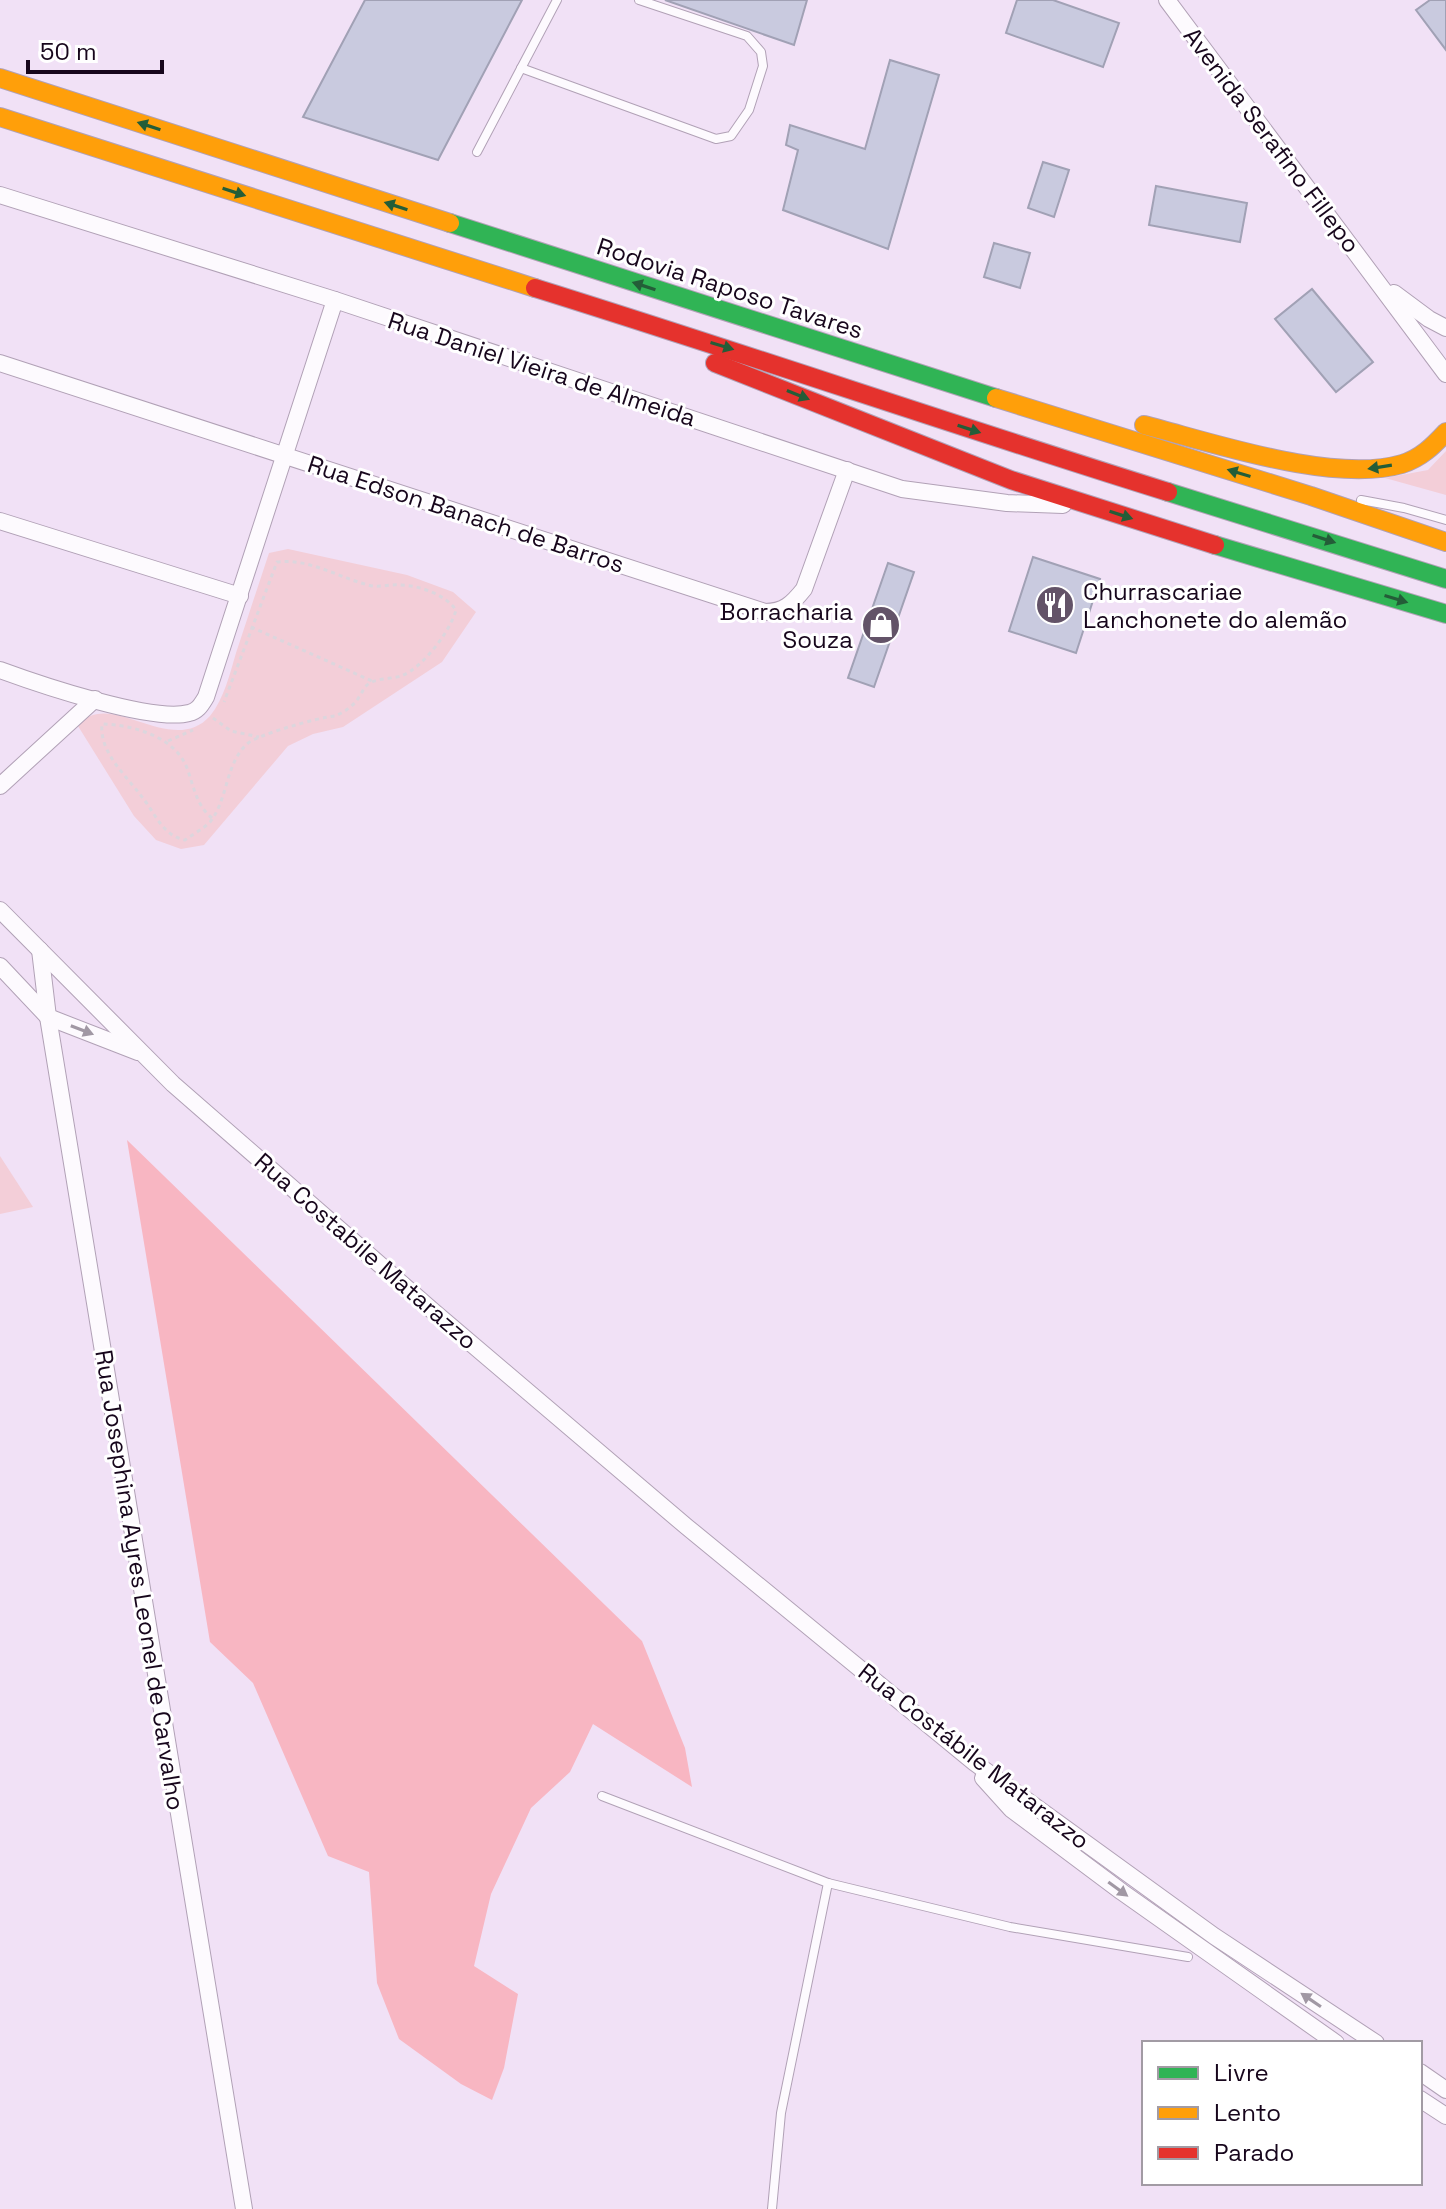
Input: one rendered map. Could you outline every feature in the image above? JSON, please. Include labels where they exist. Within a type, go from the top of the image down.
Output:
[{"type":"highway","name":"Rodovia Raposo Tavares","points":[[0,78],[683,299],[1292,490],[1446,542]]},
{"type":"highway","points":[[0,117],[734,350],[1011,443],[1446,579]]},
{"type":"highway","points":[[438,258],[791,392],[1011,480],[1446,614]]},
{"type":"highway","points":[[683,299],[786,320],[1067,406],[1321,469],[1381,469],[1411,460],[1436,446],[1446,432]]},
{"type":"street","name":"Avenida Serafino Fillepo","points":[[1167,0],[1446,374]]},
{"type":"street","name":"Rua Daniel Vieira de Almeida","points":[[0,195],[335,300],[902,489],[1007,503],[1091,506]]},
{"type":"street","name":"Avenida Serafino Fillepo","points":[[1377,280],[1446,328]]},
{"type":"street","points":[[0,670],[95,699],[165,715],[198,710],[206,697],[232,620],[335,300]]},
{"type":"street","name":"Rua Edson Banach de Barros","points":[[0,363],[765,612],[779,612],[793,603],[804,589],[847,470]]},
{"type":"street","points":[[0,521],[240,596]]},
{"type":"street","points":[[0,786],[95,699]]},
{"type":"street","name":"Rua Costabile Matarazzo","points":[[0,910],[173,1084],[412,1293],[592,1444]]},
{"type":"street","name":"Rua Josephina Ayres Leonel de Carvalho","points":[[40,950],[48,1017],[244,2209]]},
{"type":"street","name":"Rua Costabile Matarazzo","points":[[0,966],[48,1017],[143,1054]]},
{"type":"street","name":"Rua Costábile Matarazzo","points":[[592,1444],[687,1527],[958,1749],[1214,1936],[1373,2041]]},
{"type":"street","name":"Rua Costábile Matarazzo","points":[[958,1749],[1011,1809],[1122,1892],[1333,2041]]},
{"type":"street","points":[[1422,2073],[1446,2090]]},
{"type":"street","points":[[1422,2100],[1446,2116]]},
{"type":"lane","points":[[477,152],[557,0]]},
{"type":"lane","points":[[521,68],[716,139],[731,136],[749,110],[763,66],[761,52],[747,36],[639,0]]},
{"type":"lane","points":[[1292,490],[1404,508],[1446,520]]},
{"type":"lane","points":[[602,1796],[828,1883],[1010,1927],[1188,1957]]},
{"type":"lane","points":[[772,2209],[781,2113],[828,1883]]},
{"type":"path","points":[[222,707],[251,627],[277,562],[307,564],[372,587],[397,584],[413,587],[437,595],[456,610],[448,630],[417,666],[404,675],[372,681],[251,627],[232,620]]},
{"type":"path","points":[[212,818],[200,806],[186,766],[168,741],[125,727],[102,724],[101,733],[116,764],[158,823],[175,837],[185,840],[212,818],[235,762],[247,743],[345,711],[372,681]]},
{"type":"path","points":[[208,723],[214,717],[231,731],[259,737]]},
{"type":"path","points":[[168,741],[198,728]]},
{"type":"shaded area","points":[[1446,451],[1446,495],[1385,478],[1428,470]]},
{"type":"shaded area","points":[[288,549],[407,575],[453,592],[476,612],[442,662],[343,727],[313,734],[288,746],[204,845],[181,849],[156,840],[134,816],[78,726],[91,716],[106,714],[177,730],[194,727],[210,716],[226,686],[269,553]]},
{"type":"shaded area","points":[[127,1140],[642,1641],[685,1748],[692,1787],[593,1724],[570,1772],[531,1808],[491,1894],[474,1966],[518,1994],[504,2068],[492,2100],[461,2084],[399,2039],[377,1983],[369,1872],[328,1856],[253,1683],[210,1642]]},
{"type":"shaded area","points":[[0,1156],[33,1207],[0,1214]]},
{"type":"building","points":[[365,0],[522,0],[438,160],[303,117]]},
{"type":"building","points":[[665,0],[807,0],[794,45]]},
{"type":"building","points":[[1017,0],[1053,0],[1119,23],[1103,67],[1006,33]]},
{"type":"building","points":[[1430,0],[1446,0],[1446,50],[1416,10]]},
{"type":"building","points":[[890,60],[939,75],[888,249],[783,210],[798,150],[786,145],[790,125],[865,149]]},
{"type":"building","points":[[1043,162],[1069,170],[1054,217],[1028,208]]},
{"type":"building","points":[[1156,186],[1247,203],[1240,242],[1149,225]]},
{"type":"building","points":[[994,243],[1030,253],[1020,288],[984,277]]},
{"type":"building","points":[[1312,289],[1373,362],[1336,392],[1275,319]]},
{"type":"building","name":"Churrascariae Lanchonete do alemão","points":[[1033,557],[1100,579],[1076,653],[1009,631]]},
{"type":"building","name":"Borracharia Souza","points":[[888,563],[914,572],[874,687],[848,678]]},
{"type":"traffic: fast","points":[[450,223],[996,398]]},
{"type":"traffic: fast","points":[[1168,492],[1446,579]]},
{"type":"traffic: fast","points":[[1215,545],[1446,614]]},
{"type":"traffic: slow","points":[[0,78],[450,223]]},
{"type":"traffic: slow","points":[[0,117],[535,288]]},
{"type":"traffic: slow","points":[[996,398],[1311,496],[1446,542]]},
{"type":"traffic: slow","points":[[1144,425],[1274,459],[1343,469],[1374,469],[1402,464],[1426,451],[1446,432]]},
{"type":"traffic: jam","points":[[535,288],[1168,492]]},
{"type":"traffic: jam","points":[[715,363],[1011,480],[1215,545]]},
{"type":"place","name":"Churrascariae Lanchonete do alemão","points":[[1055,605]]},
{"type":"place","name":"Borracharia Souza","points":[[881,625]]}]
